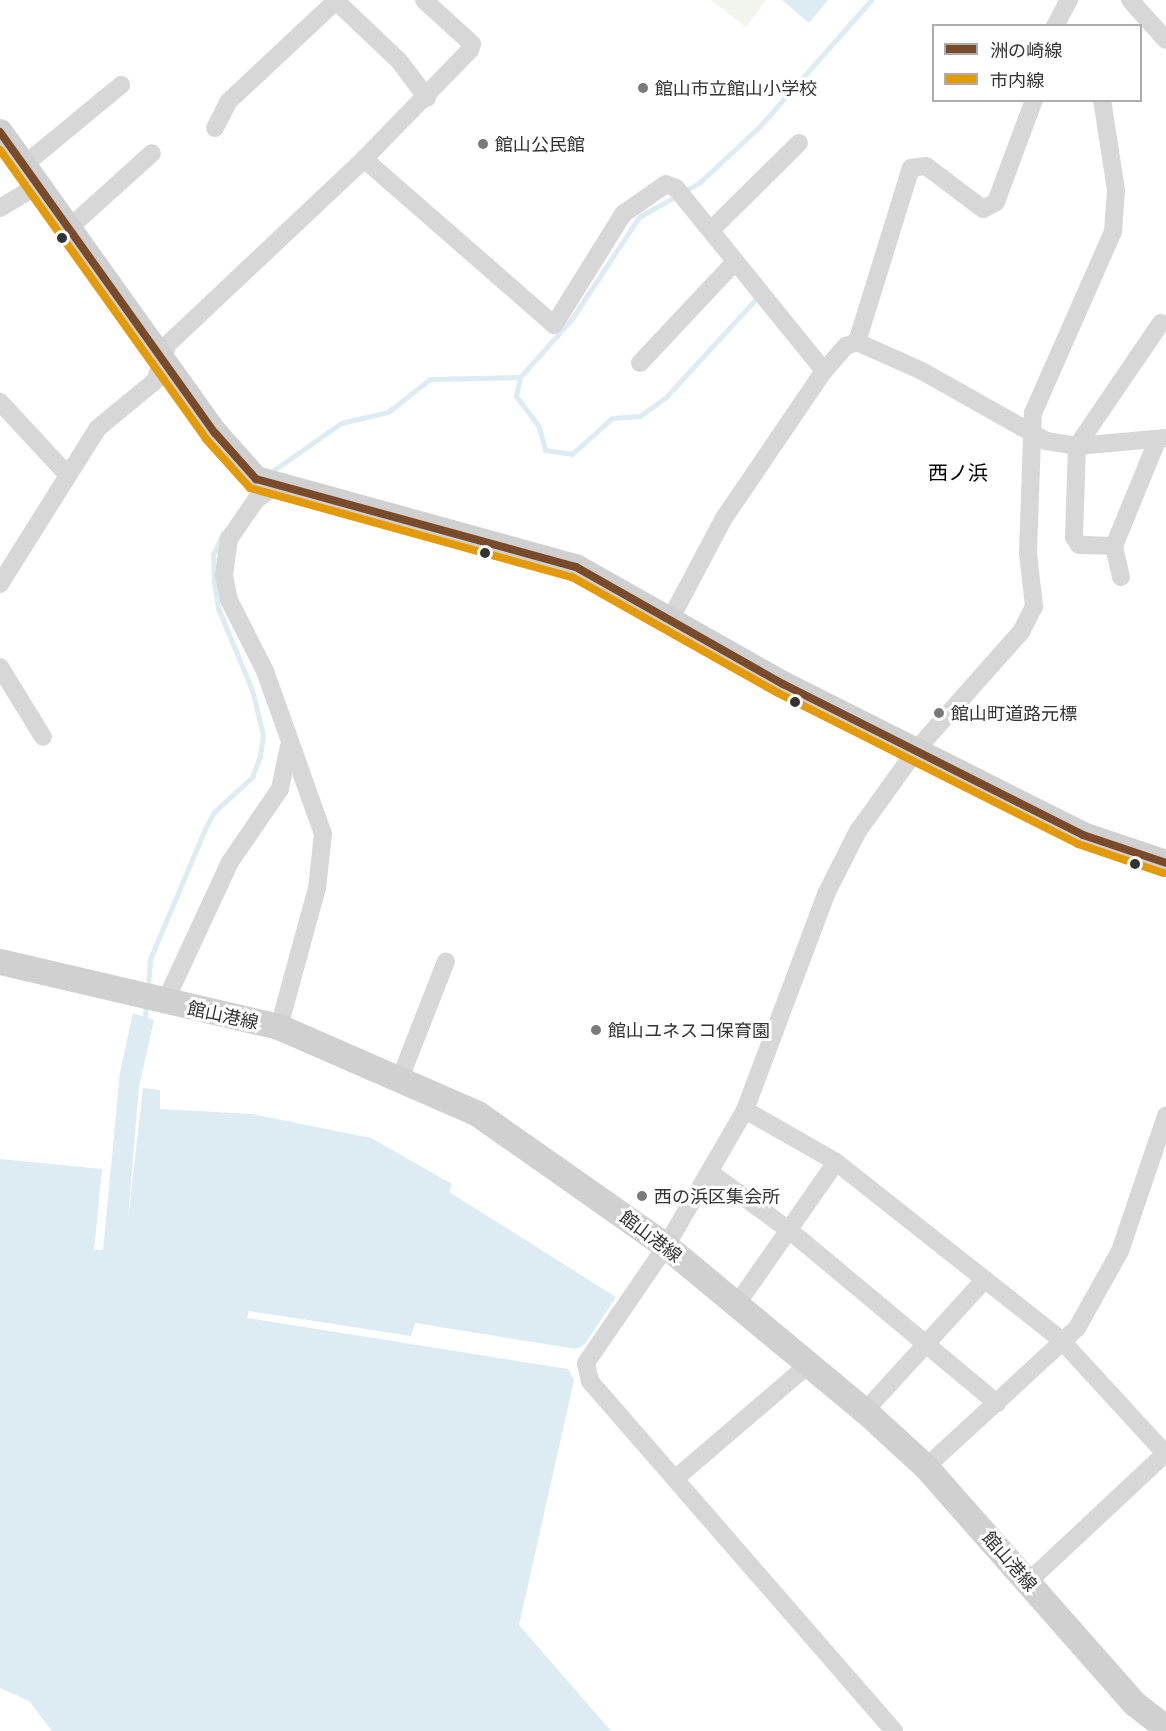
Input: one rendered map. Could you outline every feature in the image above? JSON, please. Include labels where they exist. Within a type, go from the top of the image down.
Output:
[{"type":"main road","points":[[0,132],[215,433],[266,483],[576,567],[671,618],[783,684],[917,748],[1112,849],[1166,862]]},
{"type":"main road","name":"館山港線","points":[[0,962],[162,1002],[279,1027],[401,1076],[478,1114],[666,1246],[865,1411],[926,1467],[1135,1704],[1166,1728]]},
{"type":"street","points":[[0,584],[98,428],[155,381],[161,356],[427,98],[472,44],[424,0]]},
{"type":"street","points":[[1056,24],[1070,0]]},
{"type":"street","points":[[1130,0],[1166,40]]},
{"type":"street","points":[[214,128],[229,102],[336,1],[400,62],[427,98]]},
{"type":"street","points":[[0,208],[121,85]]},
{"type":"street","points":[[671,618],[724,518],[834,356],[857,342],[911,168],[926,166],[983,209],[996,202],[1033,102]]},
{"type":"street","points":[[894,1731],[590,1380],[586,1364],[666,1246],[711,1173],[745,1110],[826,894],[858,831],[917,748],[1021,632],[1034,606],[1028,553],[1029,436],[1033,413],[1113,232],[1116,190],[1102,102]]},
{"type":"street","points":[[713,228],[799,142]]},
{"type":"street","points":[[68,229],[152,153]]},
{"type":"street","points":[[364,159],[554,325],[623,214],[666,184],[681,194],[713,228],[735,262],[824,370]]},
{"type":"street","points":[[640,363],[735,262]]},
{"type":"street","points":[[1114,546],[1079,545],[1074,537],[1077,446],[1161,323]]},
{"type":"street","points":[[857,342],[922,371],[1029,436],[1077,446],[1161,439],[1114,546],[1121,577]]},
{"type":"street","points":[[3,415],[67,474]]},
{"type":"street","points":[[266,483],[229,539],[224,575],[229,600],[266,670],[289,744],[323,834],[317,888],[279,1027]]},
{"type":"street","points":[[0,667],[44,737]]},
{"type":"street","points":[[162,1002],[230,862],[280,789],[289,744]]},
{"type":"street","points":[[401,1076],[446,961]]},
{"type":"street","points":[[745,1110],[836,1162],[1061,1340],[1166,1453],[1028,1582]]},
{"type":"street","points":[[926,1467],[997,1403],[1061,1340],[1077,1328],[1120,1251],[1164,1123]]},
{"type":"street","points":[[737,1304],[836,1162]]},
{"type":"street","points":[[711,1173],[789,1230],[997,1403]]},
{"type":"street","points":[[865,1411],[927,1346],[985,1279]]},
{"type":"street","points":[[676,1478],[810,1364]]},
{"type":"shaded area","points":[[711,0],[766,0],[746,27]]},
{"type":"shaded area","points":[[782,0],[828,0],[809,23]]},
{"type":"shaded area","points":[[133,1013],[154,1020],[139,1087],[128,1219],[143,1088],[160,1090],[160,1109],[252,1114],[371,1138],[452,1184],[449,1192],[616,1297],[585,1344],[576,1349],[415,1323],[411,1336],[249,1311],[247,1318],[568,1369],[574,1380],[519,1625],[611,1731],[52,1731],[29,1701],[0,1688],[0,1159],[102,1169],[94,1250],[103,1250],[120,1072]]},
{"type":"waterway","points":[[267,475],[341,423],[388,412],[430,379],[520,377],[571,320],[639,217],[699,183],[760,126],[871,0]]},
{"type":"waterway","points":[[520,377],[516,396],[539,427],[545,450],[572,454],[612,418],[640,416],[666,397],[754,301]]},
{"type":"waterway","points":[[148,988],[150,959],[205,829],[214,812],[252,777],[260,756],[263,735],[252,690],[218,608],[213,555],[223,533]]},
{"type":"waterway","points":[[145,1017],[146,1004]]},
{"type":"transit line","name":"洲の崎線","points":[[0,132],[215,433],[256,479],[576,567],[783,684],[1083,835],[1166,863]]},
{"type":"transit line","name":"市内線","points":[[0,150],[206,439],[250,488],[572,577],[778,693],[1078,844],[1163,873]]},
{"type":"place","name":"館山市立館山小学校","points":[[643,88]]},
{"type":"place","name":"館山公民館","points":[[483,144]]},
{"type":"place","name":"館山町道路元標","points":[[939,713]]},
{"type":"place","name":"館山ユネスコ保育園","points":[[596,1030]]},
{"type":"place","name":"西の浜区集会所","points":[[642,1196]]},
{"type":"district","name":"西ノ浜","points":[[958,472]]}]
